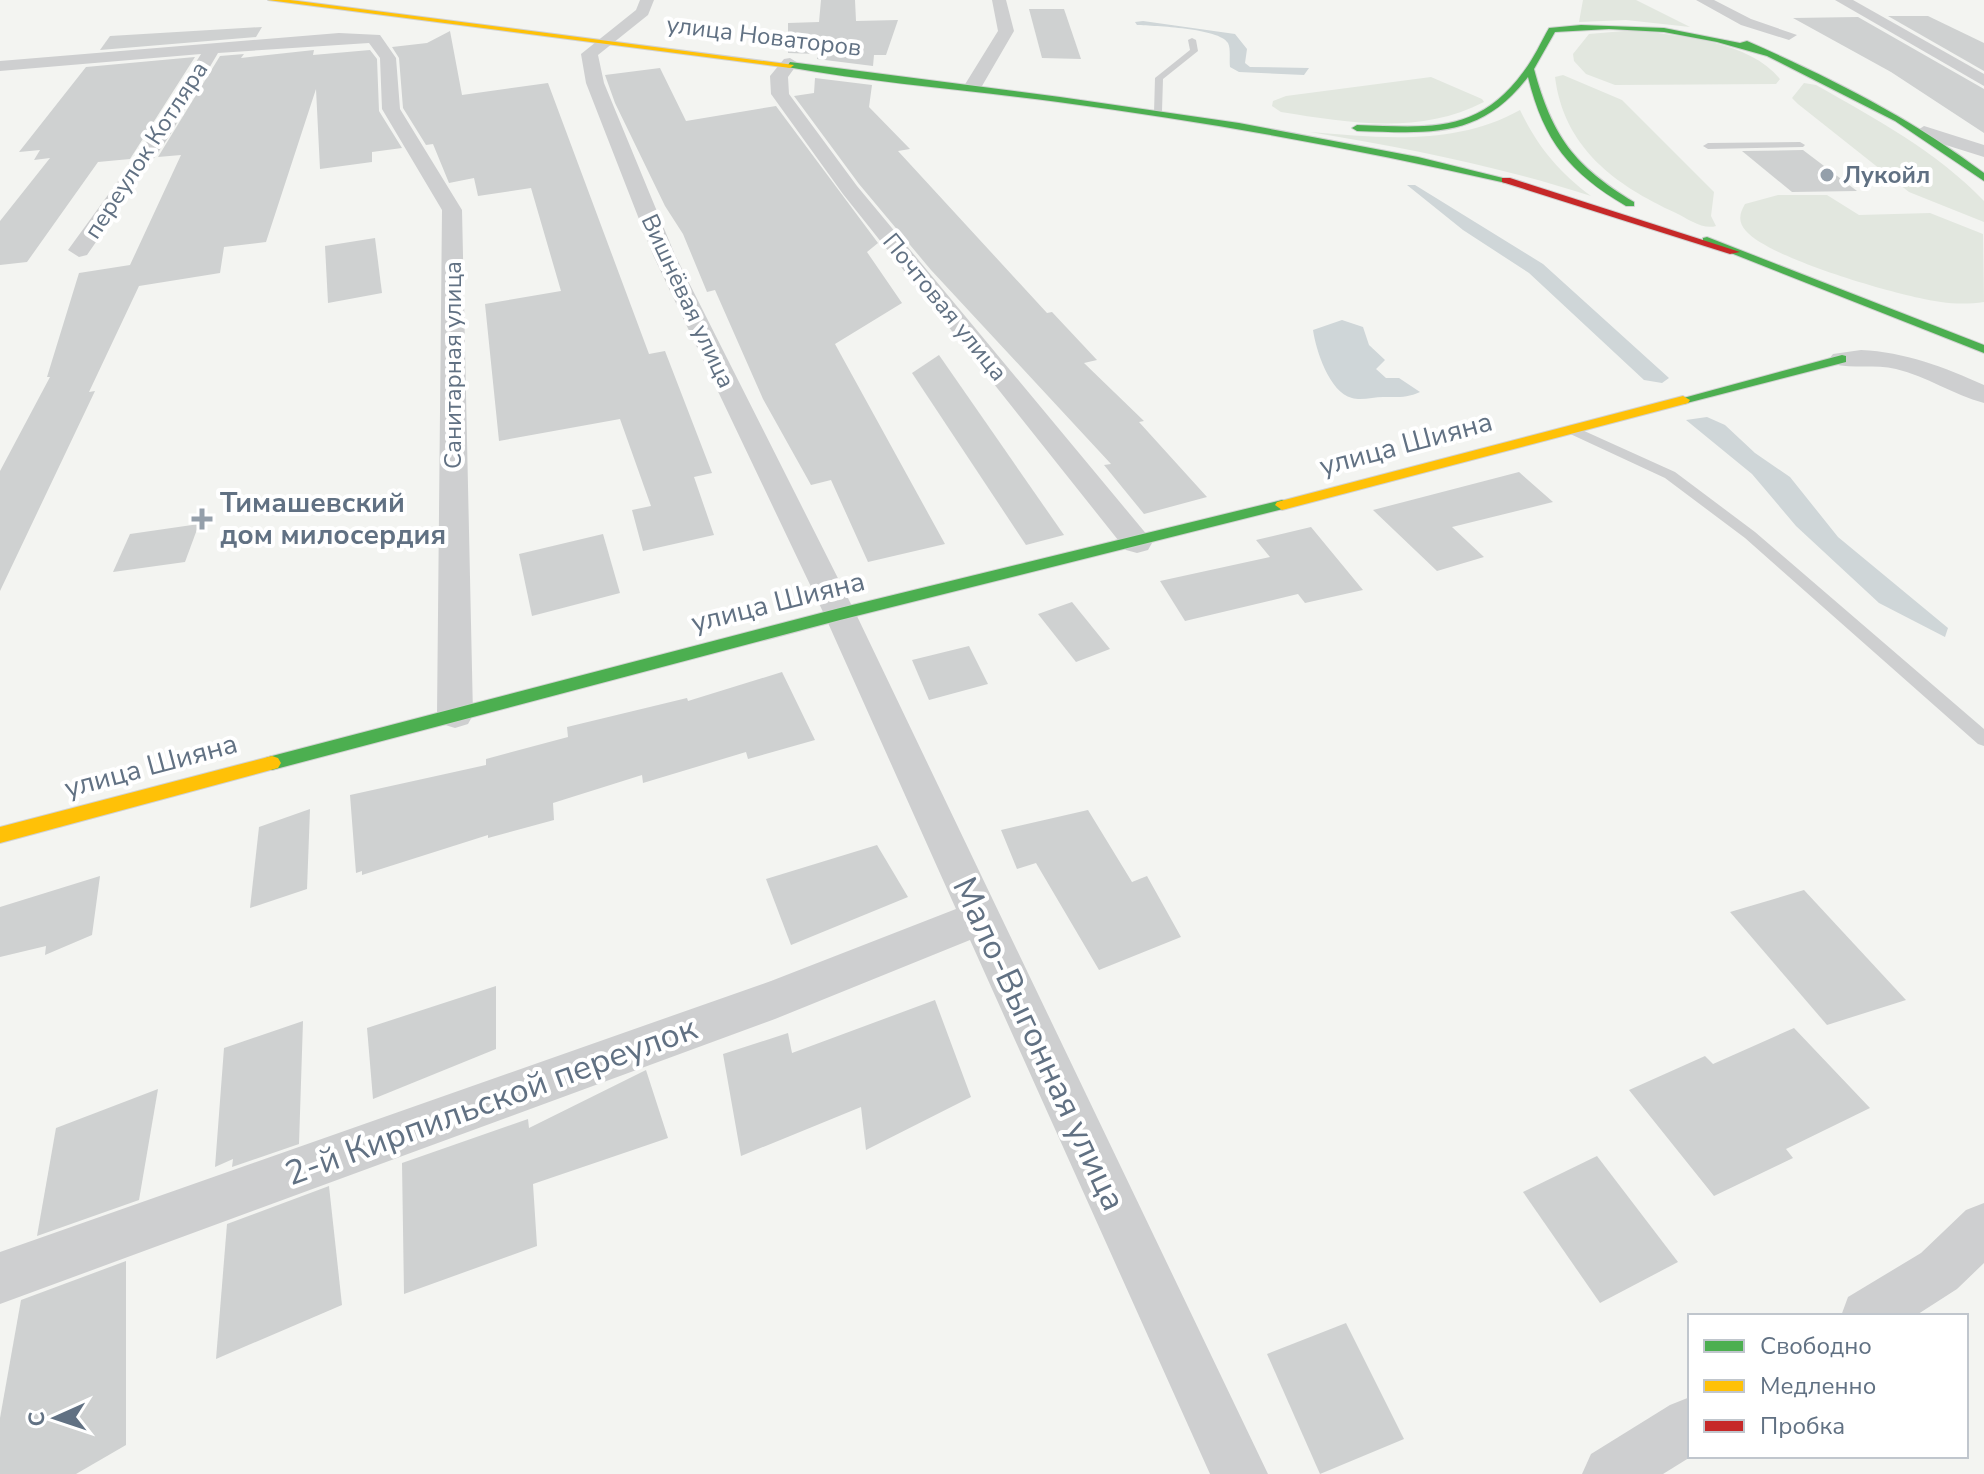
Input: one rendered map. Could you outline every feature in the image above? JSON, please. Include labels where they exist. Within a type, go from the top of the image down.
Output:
[{"type":"main road","name":"улица Новаторов","points":[[272,0],[973,86],[1203,119]]},
{"type":"main road","points":[[1203,119],[1383,129],[1426,127],[1468,120],[1492,111],[1530,69],[1562,10]]},
{"type":"main road","points":[[1678,14],[1871,102],[1924,132],[1984,178]]},
{"type":"main road","points":[[1552,30],[1601,24],[1674,28],[1697,31],[1772,55]]},
{"type":"main road","points":[[1530,69],[1543,124],[1558,151],[1591,181],[1658,219],[1734,252]]},
{"type":"main road","points":[[1203,119],[1438,163],[1505,179],[1734,252],[1984,349]]},
{"type":"main road","points":[[1878,306],[1959,325],[1972,324]]},
{"type":"main road","name":"улица Шияна","points":[[0,835],[840,614],[1137,543],[1842,359]]},
{"type":"street","points":[[604,40],[643,12],[647,0]]},
{"type":"street","points":[[973,86],[1006,31],[999,0]]},
{"type":"street","points":[[1703,0],[1746,22],[1789,35]]},
{"type":"street","points":[[1842,0],[1984,81]]},
{"type":"street","name":"переулок Котляра","points":[[0,66],[374,38]]},
{"type":"street","name":"Санитарная улица","points":[[374,38],[388,58],[391,109],[452,210],[455,715]]},
{"type":"street","name":"Вишнёвая улица","points":[[604,40],[589,54],[595,83],[664,255],[840,614]]},
{"type":"street","name":"переулок Котляра","points":[[79,250],[159,138],[212,49]]},
{"type":"street","name":"Почтовая улица","points":[[790,63],[779,76],[780,94],[850,190],[1137,543]]},
{"type":"street","points":[[1924,132],[1984,151]]},
{"type":"street","points":[[1842,359],[1865,357],[1906,361],[1984,395]]},
{"type":"street","name":"Мало-Выгонная улица","points":[[840,614],[1239,1474]]},
{"type":"street","name":"2-й Кирпильской переулок","points":[[0,1278],[775,999],[980,918]]},
{"type":"street","points":[[1870,1314],[1939,1271],[1984,1228]]},
{"type":"street","points":[[1611,1474],[1688,1426]]},
{"type":"lane","points":[[1157,111],[1159,78],[1194,51],[1192,40]]},
{"type":"lane","points":[[1708,146],[1800,145]]},
{"type":"lane","points":[[1571,429],[1670,475],[1693,492],[1750,535],[1984,739]]},
{"type":"shaded area","points":[[1583,0],[1636,0],[1690,27],[1626,20],[1579,22]]},
{"type":"shaded area","points":[[1135,22],[1235,34],[1247,49],[1245,63],[1250,67],[1309,68],[1304,75],[1239,72],[1230,67],[1229,45],[1222,38],[1200,31],[1137,25]]},
{"type":"shaded area","points":[[1636,30],[1693,38],[1733,48],[1767,66],[1780,79],[1776,84],[1615,85],[1586,74],[1574,61],[1573,54],[1589,34]]},
{"type":"shaded area","points":[[1563,75],[1622,100],[1714,192],[1711,216],[1716,226],[1696,223],[1654,202],[1613,176],[1596,161],[1581,144],[1560,102],[1555,77]]},
{"type":"shaded area","points":[[1431,77],[1484,102],[1435,119],[1384,124],[1281,112],[1272,106],[1273,101],[1286,96]]},
{"type":"shaded area","points":[[1804,83],[1816,85],[1861,110],[1926,151],[1984,201],[1984,222],[1909,192],[1792,98]]},
{"type":"shaded area","points":[[1520,110],[1550,158],[1591,196],[1452,159],[1310,132],[1418,137],[1470,129],[1496,122]]},
{"type":"shaded area","points":[[1407,185],[1415,185],[1543,264],[1669,378],[1662,383],[1644,380],[1529,273],[1463,230]]},
{"type":"shaded area","points":[[1778,195],[1827,195],[1859,215],[1930,213],[1983,234],[1984,302],[1946,303],[1897,293],[1781,253],[1746,231],[1740,218],[1745,204]]},
{"type":"shaded area","points":[[1342,320],[1363,327],[1369,345],[1385,360],[1376,369],[1386,378],[1399,378],[1420,392],[1402,397],[1359,399],[1337,388],[1321,359],[1313,330]]},
{"type":"shaded area","points":[[1707,417],[1725,425],[1755,453],[1790,477],[1838,537],[1948,628],[1945,637],[1879,603],[1796,526],[1752,474],[1686,420]]},
{"type":"building","points":[[821,0],[855,0],[856,21],[898,20],[886,55],[874,55],[873,66],[817,59],[817,54],[788,53],[788,23],[819,22]]},
{"type":"building","points":[[1029,9],[1064,9],[1081,59],[1042,58]]},
{"type":"building","points":[[1888,16],[1928,16],[1984,43],[1984,71]]},
{"type":"building","points":[[1858,17],[1984,89],[1984,133],[1891,72],[1793,18]]},
{"type":"building","points":[[262,27],[256,37],[100,50],[110,36]]},
{"type":"building","points":[[450,31],[462,95],[548,83],[649,354],[665,351],[712,473],[694,477],[714,535],[643,551],[632,510],[651,506],[620,419],[499,441],[485,304],[561,291],[531,188],[478,196],[474,178],[449,183],[433,144],[426,145],[403,108],[399,58],[392,47],[427,43]]},
{"type":"building","points":[[314,50],[313,55],[370,50],[377,59],[379,111],[402,148],[372,152],[372,162],[320,169],[316,89],[266,242],[224,247],[220,273],[139,286],[89,392],[95,391],[0,591],[0,471],[50,377],[47,377],[79,273],[130,265],[181,155],[158,157],[220,56],[244,54],[241,58]]},
{"type":"building","points":[[195,57],[130,159],[98,162],[27,262],[0,265],[0,221],[50,158],[34,160],[40,150],[19,152],[86,67]]},
{"type":"building","points":[[660,68],[686,121],[776,106],[878,243],[867,252],[902,303],[835,344],[945,544],[868,562],[831,480],[811,485],[763,399],[715,290],[707,292],[683,234],[665,206],[615,103],[605,75]]},
{"type":"building","points":[[815,78],[872,85],[869,107],[910,149],[898,151],[1047,313],[1052,312],[1097,360],[1084,363],[1144,421],[1139,422],[1207,497],[1144,514],[1104,465],[1111,464],[931,270],[859,184],[794,96],[814,93]]},
{"type":"building","points":[[1803,150],[1857,191],[1792,192],[1742,151]]},
{"type":"building","points":[[375,238],[382,293],[328,303],[325,246]]},
{"type":"building","points":[[939,355],[1064,535],[1026,545],[912,373]]},
{"type":"building","points":[[1519,472],[1553,502],[1452,527],[1484,557],[1437,571],[1373,510]]},
{"type":"building","points":[[199,524],[185,562],[113,572],[130,534]]},
{"type":"building","points":[[1311,527],[1363,590],[1305,603],[1298,594],[1185,621],[1160,581],[1270,557],[1256,540]]},
{"type":"building","points":[[603,534],[620,593],[532,616],[519,554]]},
{"type":"building","points":[[1072,602],[1110,649],[1076,662],[1038,614]]},
{"type":"building","points":[[969,646],[988,684],[929,700],[912,660]]},
{"type":"building","points":[[782,672],[815,740],[748,759],[746,752],[643,783],[642,775],[553,803],[554,820],[488,838],[488,835],[362,875],[362,871],[356,873],[350,795],[486,765],[486,759],[568,737],[567,727],[687,698],[688,701]]},
{"type":"building","points":[[310,809],[307,889],[250,908],[259,827]]},
{"type":"building","points":[[1088,810],[1132,882],[1147,876],[1181,937],[1099,970],[1036,863],[1017,869],[1001,830]]},
{"type":"building","points":[[877,845],[908,897],[791,945],[766,879]]},
{"type":"building","points":[[100,876],[92,935],[45,955],[46,946],[0,957],[0,907]]},
{"type":"building","points":[[1804,890],[1906,1000],[1827,1025],[1730,912]]},
{"type":"building","points":[[496,986],[496,1049],[373,1099],[367,1028]]},
{"type":"building","points":[[935,1000],[971,1097],[866,1150],[861,1107],[741,1156],[723,1054],[788,1033],[792,1053]]},
{"type":"building","points":[[303,1021],[299,1144],[232,1167],[233,1159],[215,1167],[224,1048]]},
{"type":"building","points":[[1794,1028],[1870,1108],[1786,1149],[1793,1158],[1714,1196],[1629,1090],[1705,1056],[1713,1064]]},
{"type":"building","points":[[646,1070],[668,1138],[533,1184],[537,1246],[404,1294],[402,1163],[528,1119],[529,1128]]},
{"type":"building","points":[[158,1089],[139,1200],[37,1236],[56,1128]]},
{"type":"building","points":[[1597,1156],[1678,1262],[1600,1303],[1523,1192]]},
{"type":"building","points":[[329,1186],[342,1305],[216,1359],[227,1224]]},
{"type":"building","points":[[126,1261],[126,1445],[76,1474],[0,1474],[0,1418],[21,1300]]},
{"type":"building","points":[[1346,1323],[1404,1439],[1320,1474],[1267,1354]]},
{"type":"traffic: fast","points":[[1630,204],[1590,178],[1562,150],[1552,133],[1530,69],[1552,30],[1609,26],[1664,30],[1772,55]]},
{"type":"traffic: fast","points":[[1744,43],[1869,102],[1928,137],[1984,178]]},
{"type":"traffic: fast","points":[[790,65],[1060,99],[1239,126],[1506,180]]},
{"type":"traffic: fast","points":[[1357,128],[1430,128],[1466,122],[1497,107],[1530,69]]},
{"type":"traffic: fast","points":[[1707,240],[1984,349]]},
{"type":"traffic: fast","points":[[1683,400],[1842,359]]},
{"type":"traffic: fast","points":[[272,763],[840,614],[1282,505]]},
{"type":"traffic: slow","points":[[272,0],[790,65]]},
{"type":"traffic: slow","points":[[1282,505],[1683,400]]},
{"type":"traffic: slow","points":[[0,835],[272,763]]},
{"type":"traffic: jam","points":[[1506,180],[1734,252]]},
{"type":"place","name":"Лукойл","points":[[1827,175]]},
{"type":"place","name":"Тимашевский дом милосердия","points":[[202,519]]}]
